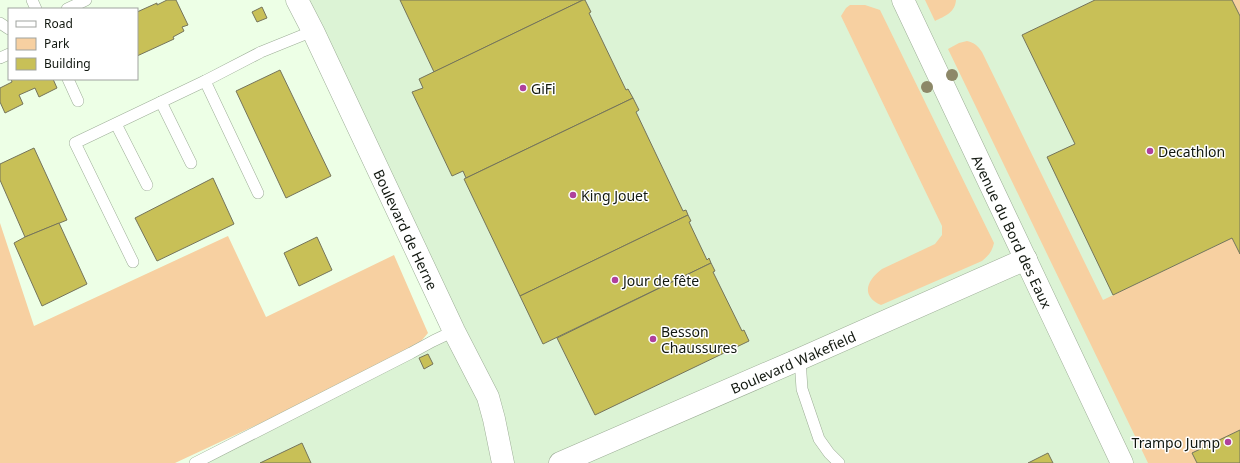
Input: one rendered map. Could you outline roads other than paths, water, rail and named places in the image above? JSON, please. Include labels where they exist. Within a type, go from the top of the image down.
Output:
[{"type":"street","name":"Boulevard de Herne","points":[[297,0],[454,331],[488,397],[497,431],[503,463]]},
{"type":"street","name":"Avenue du Bord des Eaux","points":[[903,0],[1122,463]]},
{"type":"street","name":"Boulevard Wakefield","points":[[560,463],[1026,259]]},
{"type":"lane","points":[[69,8],[86,0]]},
{"type":"lane","points":[[132,262],[75,143],[205,81],[261,52],[313,31]]},
{"type":"lane","points":[[68,80],[78,101]]},
{"type":"lane","points":[[205,81],[258,193]]},
{"type":"lane","points":[[161,102],[191,163]]},
{"type":"lane","points":[[116,124],[147,185]]},
{"type":"lane","points":[[196,463],[454,331]]},
{"type":"lane","points":[[800,359],[802,389],[819,439],[839,463]]},
{"type":"place","name":"GiFi","points":[[523,88]]},
{"type":"place","name":"Decathlon","points":[[1150,151]]},
{"type":"place","name":"King Jouet","points":[[573,195]]},
{"type":"place","name":"Jour de fête","points":[[615,280]]},
{"type":"place","name":"Besson Chaussures","points":[[653,339]]},
{"type":"place","name":"Trampo Jump","points":[[1228,442]]}]
